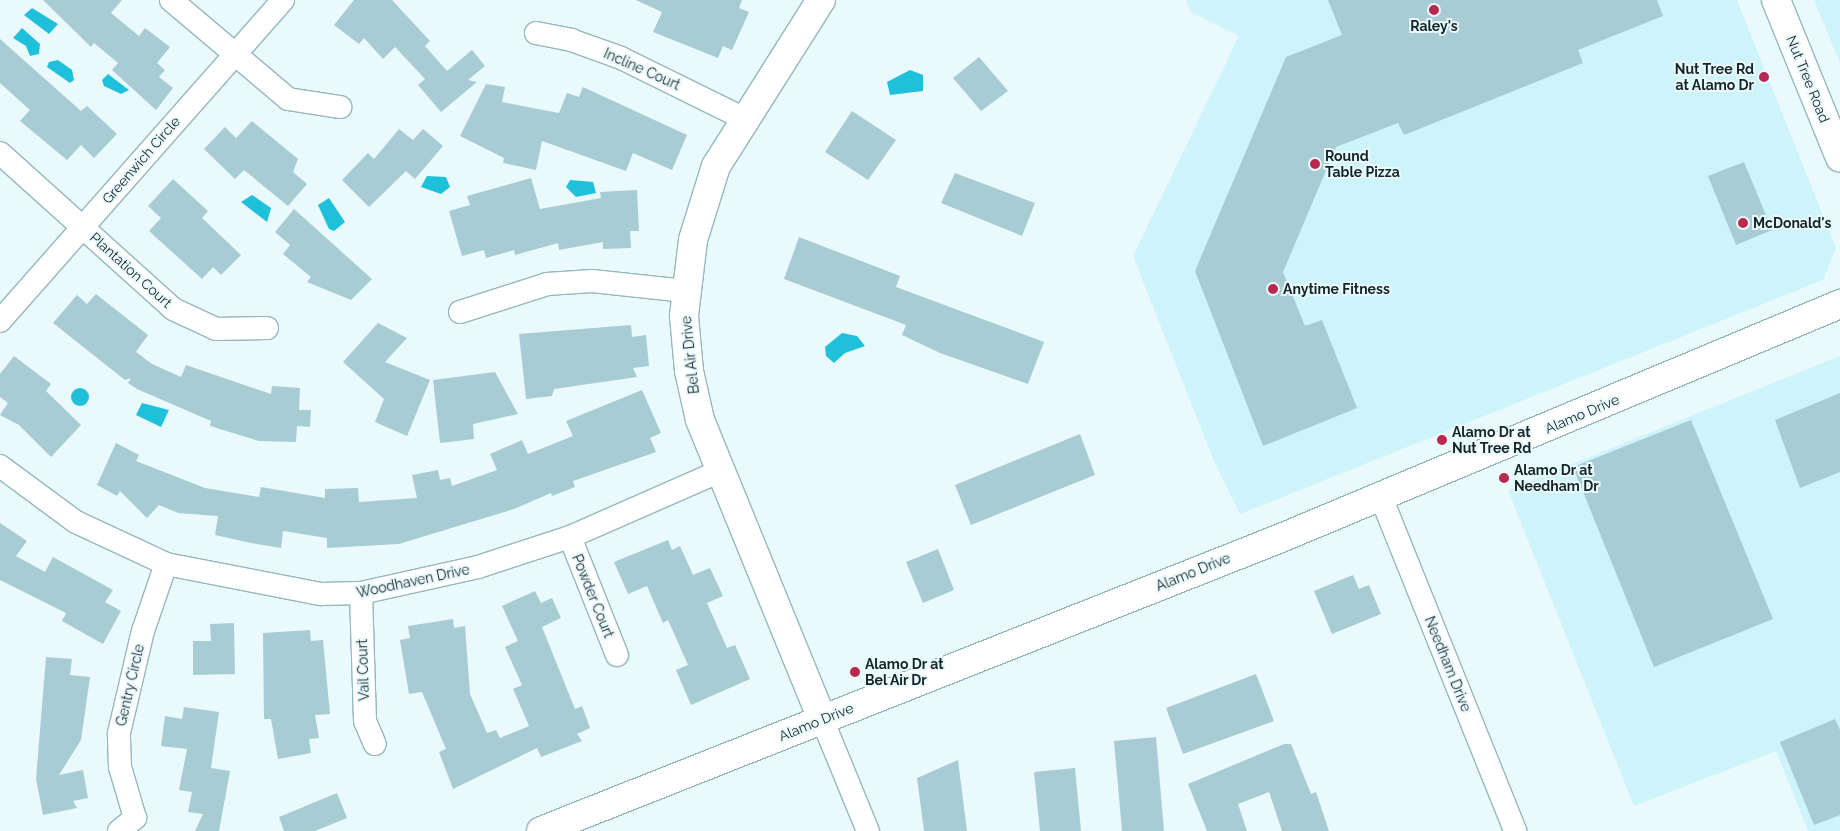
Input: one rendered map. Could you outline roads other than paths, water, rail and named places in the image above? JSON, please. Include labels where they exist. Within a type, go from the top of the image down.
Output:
[{"type":"main road","name":"Bel Air Drive","points":[[821,0],[743,118],[716,166],[699,213],[685,291],[689,371],[718,472],[822,719]]},
{"type":"main road","name":"Nut Tree Road","points":[[1776,0],[1840,158]]},
{"type":"main road","name":"Alamo Drive","points":[[541,831],[1381,497],[1840,304]]},
{"type":"street","points":[[170,0],[288,99],[340,107]]},
{"type":"street","name":"Greenwich Circle","points":[[0,321],[283,0]]},
{"type":"street","name":"Incline Court","points":[[536,33],[572,40],[620,58],[743,118]]},
{"type":"street","name":"Plantation Court","points":[[0,153],[173,309],[216,329],[267,328]]},
{"type":"street","points":[[460,312],[547,284],[592,281],[685,291]]},
{"type":"street","name":"Woodhaven Drive","points":[[0,466],[76,522],[166,564],[262,586],[361,594],[478,567],[570,537],[718,472]]},
{"type":"street","name":"Needham Drive","points":[[1381,497],[1515,831]]},
{"type":"street","name":"Powder Court","points":[[570,537],[617,655]]},
{"type":"street","name":"Gentry Circle","points":[[119,831],[135,818],[120,767],[119,733],[143,630],[166,564]]},
{"type":"street","name":"Vail Court","points":[[361,594],[365,721],[375,744]]},
{"type":"street","points":[[822,719],[868,831]]},
{"type":"water","points":[[32,8],[58,24],[49,34],[24,15]]},
{"type":"water","points":[[22,28],[40,44],[39,54],[30,56],[26,46],[13,38]]},
{"type":"water","points":[[58,60],[72,70],[74,80],[70,83],[47,67],[49,62]]},
{"type":"water","points":[[910,70],[923,75],[923,91],[890,95],[887,82]]},
{"type":"water","points":[[108,74],[129,90],[121,94],[104,86],[102,80]]},
{"type":"water","points":[[427,176],[446,177],[450,187],[441,194],[421,187]]},
{"type":"water","points":[[570,180],[593,182],[596,193],[576,197],[566,187]]},
{"type":"water","points":[[252,195],[271,208],[267,222],[241,202]]},
{"type":"water","points":[[329,198],[345,222],[334,231],[329,229],[318,205]]},
{"type":"water","points":[[842,333],[857,336],[865,346],[845,353],[834,363],[826,356],[825,347]]},
{"type":"water","points":[[80,388],[86,391],[89,397],[86,403],[80,406],[74,403],[71,397],[74,391]]},
{"type":"water","points":[[142,403],[169,410],[161,427],[136,415]]},
{"type":"place","name":"Raley's","points":[[1434,10]]},
{"type":"place","name":"Nut Tree Rd at Alamo Dr","points":[[1764,77]]},
{"type":"place","name":"Round Table Pizza","points":[[1315,164]]},
{"type":"place","name":"McDonald's","points":[[1743,223]]},
{"type":"place","name":"Anytime Fitness","points":[[1273,289]]},
{"type":"place","name":"Alamo Dr at Nut Tree Rd","points":[[1442,440]]},
{"type":"place","name":"Alamo Dr at Needham Dr","points":[[1504,478]]},
{"type":"place","name":"Alamo Dr at Bel Air Dr","points":[[855,672]]}]
